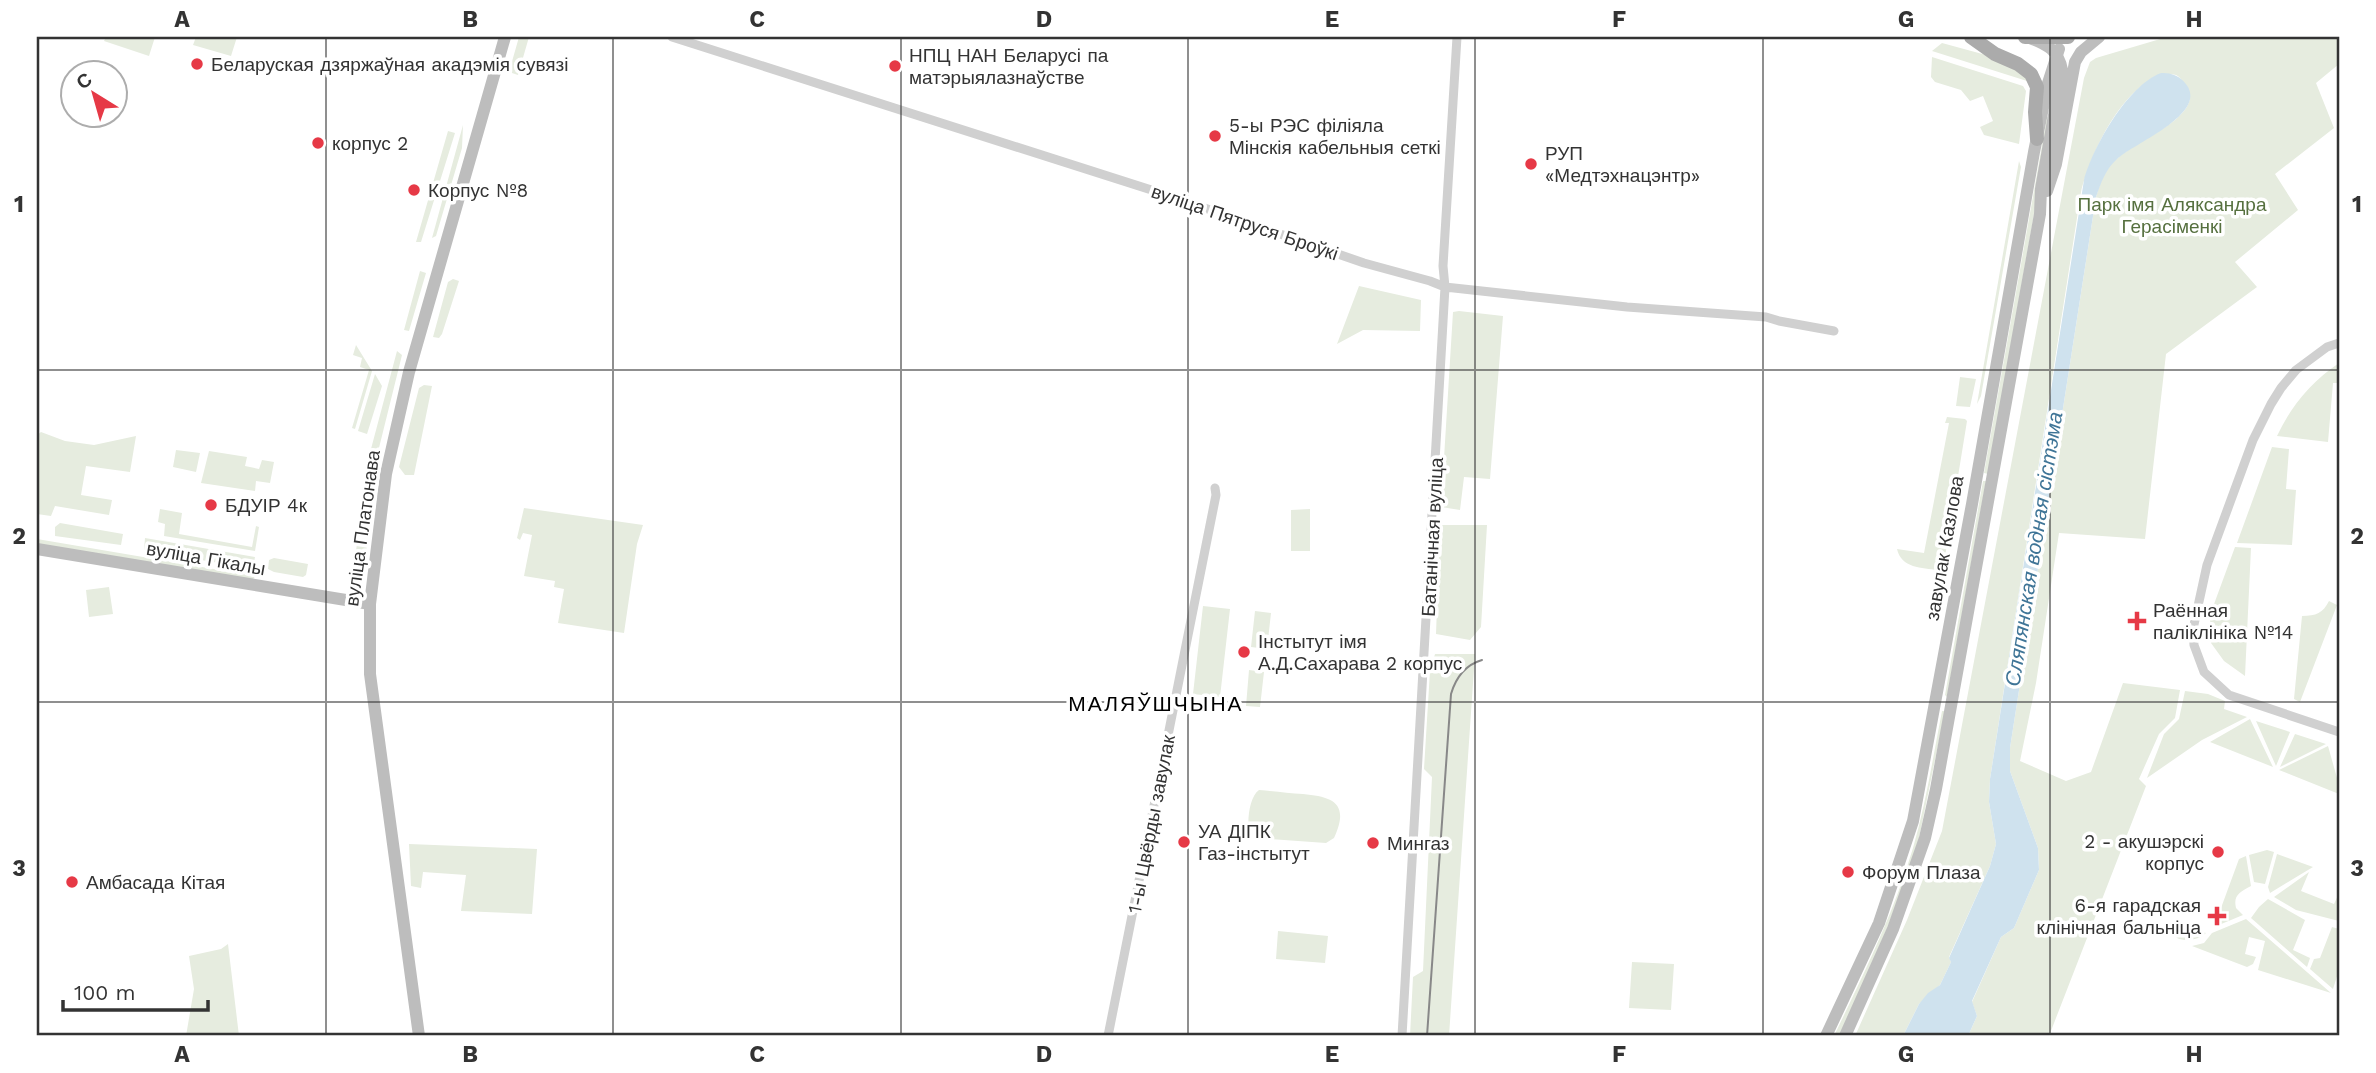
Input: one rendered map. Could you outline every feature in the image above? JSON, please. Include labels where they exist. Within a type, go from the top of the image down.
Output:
[{"type":"main road","name":"вуліца Платонава","points":[[419,1036],[371,687],[370,604],[386,474],[406,385],[505,37]]},
{"type":"main road","points":[[1971,37],[1994,54],[2018,64],[2031,74],[2037,87],[2037,139]]},
{"type":"main road","points":[[2026,37],[2070,37]]},
{"type":"main road","points":[[2026,37],[2056,53],[2070,37]]},
{"type":"main road","name":"завулак Казлова","points":[[1846,1036],[1893,929],[1924,838],[2040,214],[2056,164],[2075,62],[2081,52],[2099,37]]},
{"type":"main road","name":"завулак Казлова","points":[[1826,1036],[1879,923],[1913,821],[2037,139],[2056,53]]},
{"type":"main road","name":"завулак Казлова","points":[[2040,214],[2041,189],[2062,70],[2056,53]]},
{"type":"main road","name":"вуліца Гікалы","points":[[37,549],[370,604]]},
{"type":"main road","points":[[1936,700],[1951,703]]},
{"type":"street","name":"вуліца Пятруся Броўкі","points":[[672,37],[1445,287],[1615,306],[1766,317],[1834,331]]},
{"type":"street","name":"Батанічная вуліца","points":[[1402,1036],[1457,37]]},
{"type":"street","points":[[2339,343],[2327,347],[2288,379],[2273,400],[2253,440],[2207,565],[2195,614],[2194,645],[2204,672],[2229,695],[2339,732]]},
{"type":"street","name":"1-ы Цвёрды завулак","points":[[1108,1036],[1216,495],[1214,488]]},
{"type":"green space","points":[[106,37],[155,37],[149,56],[104,41]]},
{"type":"green space","points":[[196,37],[237,37],[231,56],[193,45]]},
{"type":"green space","points":[[519,37],[529,37],[518,75],[509,72]]},
{"type":"green space","name":"Парк імя Аляксандра Герасіменкі","points":[[2167,37],[2339,37],[2339,64],[2316,83],[2334,128],[2275,174],[2298,210],[2235,262],[2257,287],[2166,354],[2145,539],[2059,533],[2036,683],[2020,761],[2066,781],[2091,772],[2123,683],[2180,690],[2175,718],[2159,734],[2139,779],[2146,786],[2049,1036],[1968,1036],[1977,1016],[1972,1002],[2001,937],[2014,928],[2039,870],[2038,848],[2010,771],[2010,748],[2096,197],[2104,174],[2118,158],[2168,126],[2186,108],[2190,98],[2178,76],[2171,74],[2149,81],[2122,106],[2101,140],[2081,192],[1990,779],[1989,802],[1996,844],[1990,866],[1949,957],[1951,962],[1940,985],[1919,1004],[1903,1036],[1855,1036],[1907,920],[1942,831],[2084,78],[2090,62],[2096,58]]},
{"type":"green space","points":[[1942,43],[1997,58],[2023,71],[2032,90],[2027,81],[1932,51]]},
{"type":"green space","points":[[1932,57],[2023,86],[2026,91],[2019,144],[1984,135],[1980,127],[1993,121],[1983,96],[1970,101],[1961,90],[1935,82],[1931,77]]},
{"type":"green space","points":[[2047,117],[2051,118],[1988,474],[1984,473]]},
{"type":"green space","points":[[463,125],[462,148],[436,236],[432,238]]},
{"type":"green space","points":[[448,131],[455,133],[421,242],[416,242]]},
{"type":"green space","points":[[2019,161],[2021,167],[1981,396],[1977,404]]},
{"type":"green space","points":[[420,271],[426,273],[409,331],[404,330]]},
{"type":"green space","points":[[453,279],[459,281],[442,334],[439,338],[433,337],[448,282]]},
{"type":"green space","points":[[1359,286],[1421,300],[1420,331],[1363,330],[1337,344]]},
{"type":"green space","points":[[1453,312],[1503,316],[1490,479],[1464,477],[1460,510],[1441,507]]},
{"type":"green space","points":[[356,345],[372,371],[355,429],[352,428],[369,370],[360,367],[362,358],[353,355]]},
{"type":"green space","points":[[397,351],[402,355],[375,464],[364,574],[360,574],[354,563],[367,464]]},
{"type":"green space","points":[[2339,363],[2339,383],[2333,383],[2328,442],[2277,436],[2303,395]]},
{"type":"green space","points":[[375,374],[382,386],[367,434],[358,431]]},
{"type":"green space","points":[[1960,377],[1976,379],[1970,407],[1956,406]]},
{"type":"green space","points":[[424,385],[432,386],[414,475],[405,475],[399,467],[419,388]]},
{"type":"green space","points":[[1947,417],[1967,421],[1943,569],[1938,570],[1908,563],[1899,555],[1897,549],[1924,553],[1949,423],[1945,423]]},
{"type":"green space","points":[[41,432],[65,441],[94,445],[136,436],[130,472],[86,466],[81,495],[112,500],[109,515],[55,506],[51,516],[37,514],[37,435]]},
{"type":"green space","points":[[2272,447],[2289,449],[2286,489],[2296,490],[2292,545],[2237,543]]},
{"type":"green space","points":[[176,450],[200,453],[196,472],[173,467]]},
{"type":"green space","points":[[209,451],[247,457],[245,466],[259,469],[262,460],[274,462],[270,483],[256,481],[255,491],[201,483]]},
{"type":"green space","points":[[1983,481],[1986,481],[1947,697],[1945,695]]},
{"type":"green space","points":[[524,508],[643,525],[637,544],[624,633],[558,623],[564,589],[554,587],[555,581],[524,576],[532,535],[523,533],[520,540],[517,538]]},
{"type":"green space","points":[[160,509],[182,513],[179,534],[252,547],[256,526],[259,527],[255,551],[164,536],[165,524],[158,522]]},
{"type":"green space","points":[[1310,509],[1310,551],[1291,551],[1291,510]]},
{"type":"green space","points":[[60,523],[123,534],[121,545],[55,536],[55,527]]},
{"type":"green space","points":[[1440,525],[1487,525],[1481,627],[1470,640],[1436,634]]},
{"type":"green space","points":[[145,538],[255,557],[253,567],[144,551]]},
{"type":"green space","points":[[37,539],[255,576],[252,580],[37,544]]},
{"type":"green space","points":[[2235,547],[2251,548],[2245,676],[2224,661],[2211,643],[2210,615]]},
{"type":"green space","points":[[274,558],[308,564],[306,575],[303,577],[268,569],[269,560]]},
{"type":"green space","points":[[109,587],[113,614],[89,617],[86,590]]},
{"type":"green space","points":[[2329,601],[2337,605],[2300,702],[2294,699],[2302,616],[2318,613]]},
{"type":"green space","points":[[1203,606],[1230,609],[1220,697],[1193,694]]},
{"type":"green space","points":[[1255,611],[1271,613],[1267,649],[1251,647]]},
{"type":"green space","points":[[1435,654],[1475,654],[1449,1036],[1410,1036],[1413,977],[1423,971],[1432,777],[1424,769],[1430,671]]},
{"type":"green space","points":[[1249,670],[1264,672],[1260,707],[1246,706]]},
{"type":"green space","points":[[2185,691],[2208,694],[2225,701],[2224,709],[2247,717],[2202,740],[2147,778],[2164,734],[2179,719]]},
{"type":"green space","points":[[1942,711],[1945,711],[1917,848],[1888,926],[1840,1036],[1834,1036],[1877,944],[1913,848]]},
{"type":"green space","points":[[2250,719],[2273,767],[2210,742]]},
{"type":"green space","points":[[2256,721],[2290,732],[2276,766]]},
{"type":"green space","points":[[2295,734],[2326,744],[2280,767]]},
{"type":"green space","points":[[2328,746],[2339,779],[2339,794],[2279,770]]},
{"type":"green space","points":[[1259,790],[1314,795],[1330,800],[1339,809],[1340,817],[1334,838],[1326,843],[1256,838],[1251,835],[1248,820],[1251,802]]},
{"type":"green space","points":[[409,844],[537,849],[532,914],[461,911],[466,875],[423,872],[421,888],[411,886]]},
{"type":"green space","points":[[2267,850],[2274,852],[2265,884],[2254,882],[2249,855]]},
{"type":"green space","points":[[2277,854],[2313,867],[2270,893],[2268,887]]},
{"type":"green space","points":[[2246,856],[2251,886],[2238,894],[2235,904],[2243,915],[2214,927],[2239,859]]},
{"type":"green space","points":[[2309,872],[2301,891],[2334,904],[2339,893],[2339,921],[2296,910],[2274,897]]},
{"type":"green space","points":[[2268,899],[2305,920],[2293,950],[2310,958],[2307,967],[2251,918]]},
{"type":"green space","points":[[2246,919],[2331,993],[2258,970],[2265,941],[2249,937],[2245,954],[2256,957],[2253,964],[2247,967],[2192,946],[2204,943],[2212,933]]},
{"type":"green space","points":[[2173,922],[2206,933],[2196,939],[2177,938],[2172,930]]},
{"type":"green space","points":[[2332,927],[2339,929],[2339,970],[2333,989],[2310,969],[2314,959],[2320,958]]},
{"type":"green space","points":[[1278,931],[1328,936],[1325,963],[1276,959]]},
{"type":"green space","points":[[228,944],[239,1036],[186,1036],[194,989],[189,956],[221,949]]},
{"type":"green space","points":[[1632,962],[1674,964],[1671,1010],[1629,1008]]},
{"type":"water","name":"Сляпянская водная сістэма","points":[[2161,73],[2172,74],[2181,79],[2190,91],[2189,102],[2170,124],[2113,163],[2096,197],[2010,748],[2010,771],[2038,848],[2039,870],[2014,928],[2001,937],[1972,1001],[1977,1016],[1968,1036],[1903,1036],[1919,1004],[1928,993],[1940,985],[1951,962],[1949,958],[1990,866],[1996,844],[1989,802],[1990,779],[2084,180],[2095,151],[2113,119],[2136,91]]},
{"type":"tram line","points":[[1427,1036],[1451,694],[1462,672],[1482,660]]},
{"type":"place","name":"Беларуская дзяржаўная акадэмія сувязі","points":[[197,64]]},
{"type":"place","name":"НПЦ НАН Беларусі па матэрыялазнаўстве","points":[[895,66]]},
{"type":"place","name":"5-ы РЭС філіяла Мінскія кабельныя сеткі","points":[[1215,136]]},
{"type":"place","name":"корпус 2","points":[[318,143]]},
{"type":"place","name":"РУП «Медтэхнацэнтр»","points":[[1531,164]]},
{"type":"place","name":"Корпус №8","points":[[414,190]]},
{"type":"place","name":"БДУІР 4к","points":[[211,505]]},
{"type":"place","name":"Раённая паліклініка №14","points":[[2137,621]]},
{"type":"place","name":"Інстытут імя А.Д.Сахарава 2 корпус","points":[[1244,652]]},
{"type":"place","name":"УА ДІПК Газ-інстытут","points":[[1184,842]]},
{"type":"place","name":"Мингаз","points":[[1373,843]]},
{"type":"place","name":"2 - акушэрскі корпус","points":[[2218,852]]},
{"type":"place","name":"Форум Плаза","points":[[1848,872]]},
{"type":"place","name":"Амбасада Кітая","points":[[72,882]]},
{"type":"place","name":"6-я гарадская клінічная бальніца","points":[[2217,916]]},
{"type":"district","name":"МАЛЯЎШЧЫНА","points":[[1156,704]]}]
